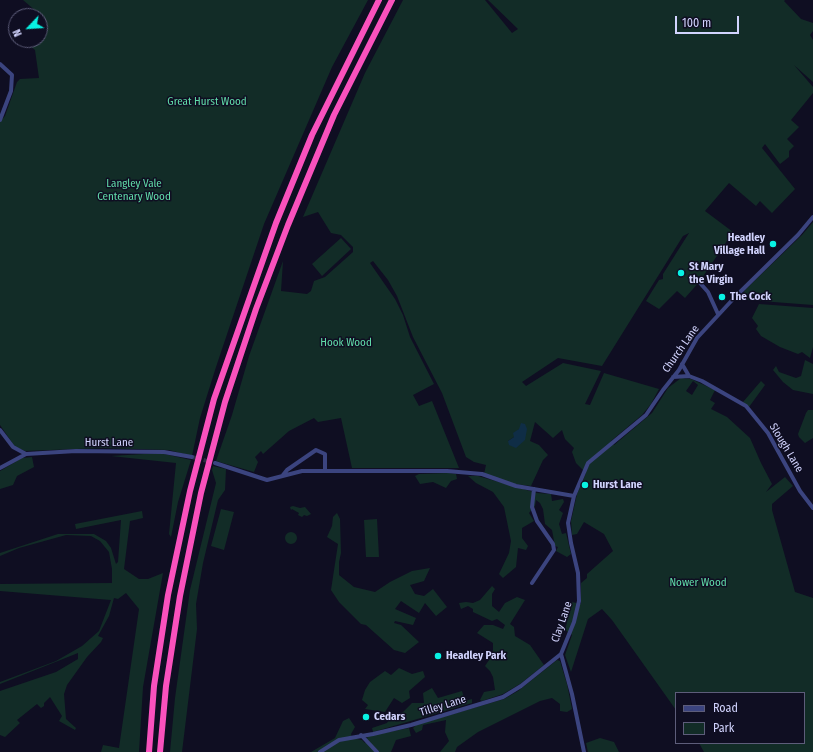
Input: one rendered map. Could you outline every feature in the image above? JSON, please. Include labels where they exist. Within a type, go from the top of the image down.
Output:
[{"type":"highway","points":[[149,752],[154,686],[168,595],[190,491],[214,399],[279,216],[312,136],[379,0]]},
{"type":"highway","points":[[160,752],[166,686],[180,596],[201,493],[225,402],[256,309],[288,225],[334,115],[392,0]]},
{"type":"street","points":[[0,64],[12,75],[11,91],[0,120]]},
{"type":"street","name":"Church Lane","points":[[574,496],[588,463],[646,415],[682,364],[697,338],[718,314],[798,235],[813,217]]},
{"type":"street","points":[[700,283],[708,292],[718,314]]},
{"type":"street","points":[[682,364],[689,376]]},
{"type":"street","name":"Slough Lane","points":[[673,377],[689,376],[746,406],[768,432],[800,491],[813,508]]},
{"type":"street","points":[[0,430],[13,447],[15,454],[13,460]]},
{"type":"street","points":[[13,447],[26,454]]},
{"type":"street","points":[[282,476],[287,470],[316,450],[325,454],[325,470]]},
{"type":"street","name":"Hurst Lane","points":[[26,454],[76,451],[164,452],[192,457]]},
{"type":"street","points":[[0,468],[26,454]]},
{"type":"street","points":[[215,464],[267,480],[302,471],[325,470],[447,471],[482,474],[516,486],[574,496]]},
{"type":"street","points":[[532,583],[554,550],[553,544],[537,521],[532,507],[534,489]]},
{"type":"street","name":"Clay Lane","points":[[574,496],[568,523],[578,573],[580,601],[574,622],[561,654],[572,694],[584,752]]},
{"type":"street","name":"Tilley Lane","points":[[320,752],[339,740],[411,725],[503,697],[521,686],[561,654]]},
{"type":"street","points":[[361,735],[377,752]]},
{"type":"green space","name":"Langley Vale Centenary Wood","points":[[23,0],[368,0],[332,67],[264,224],[200,418],[192,456],[169,450],[103,448],[25,451],[15,447],[0,425],[0,122],[5,116],[17,82],[20,79],[39,78],[35,50],[33,48],[48,48],[48,8],[32,8]]},
{"type":"green space","points":[[403,0],[485,0],[512,33],[518,29],[488,0],[785,0],[784,1],[801,19],[813,23],[813,31],[810,35],[813,40],[813,82],[794,65],[813,87],[813,93],[791,120],[799,127],[787,139],[794,146],[789,151],[789,157],[780,164],[765,144],[762,148],[795,189],[772,213],[760,201],[756,206],[729,183],[705,211],[733,232],[700,281],[685,298],[677,291],[659,309],[646,301],[659,280],[663,279],[663,274],[689,233],[683,236],[602,366],[558,358],[522,382],[526,386],[563,363],[601,371],[585,404],[590,405],[604,373],[659,389],[651,404],[642,415],[611,441],[614,445],[652,413],[668,388],[681,378],[691,379],[715,390],[710,400],[715,403],[711,409],[727,417],[750,438],[772,484],[766,492],[785,477],[793,486],[772,504],[772,510],[795,592],[813,598],[813,752],[704,752],[700,744],[805,744],[805,692],[675,692],[675,709],[612,620],[602,609],[588,619],[571,672],[565,655],[572,635],[565,630],[572,602],[581,604],[581,583],[587,578],[587,574],[613,551],[604,534],[584,522],[577,534],[572,535],[571,521],[577,494],[586,473],[576,463],[572,452],[574,448],[565,439],[562,430],[553,438],[535,422],[530,441],[539,445],[548,455],[543,460],[531,486],[515,484],[484,474],[486,465],[474,462],[466,457],[442,393],[413,337],[397,296],[388,280],[373,261],[370,263],[395,299],[403,315],[410,337],[434,384],[413,395],[419,406],[432,401],[459,468],[352,468],[341,418],[318,422],[314,418],[289,431],[263,454],[261,451],[255,457],[258,462],[254,472],[216,461],[232,415],[249,356],[283,261],[281,291],[307,294],[311,291],[314,281],[325,277],[353,252],[353,247],[341,235],[331,233],[318,212],[303,217],[365,73]],"holes":[[[693,381],[698,385],[692,395],[686,391]],[[519,429],[524,440],[519,443],[508,441],[514,437]]]},
{"type":"green space","points":[[813,222],[813,305],[747,300],[740,298],[745,290],[802,235]]},
{"type":"green space","points":[[341,238],[351,249],[322,276],[312,264]]},
{"type":"green space","points":[[759,304],[813,308],[813,347],[810,358],[802,352],[798,354],[780,347],[761,336],[756,329],[758,326],[752,318]]},
{"type":"green space","points":[[805,360],[813,364],[813,394],[793,390],[783,382],[773,370],[776,366],[779,372],[796,378],[801,376]]},
{"type":"green space","points":[[761,381],[765,385],[749,407],[743,402]]},
{"type":"green space","points":[[808,410],[813,410],[813,438],[805,443],[798,434]]},
{"type":"green space","points":[[160,453],[191,460],[178,502],[171,537],[169,534],[176,463],[111,456]]},
{"type":"green space","points":[[32,457],[34,467],[17,476],[13,485],[0,489],[0,471],[22,458]]},
{"type":"green space","points":[[213,466],[226,469],[225,490],[218,500],[203,563],[196,604],[197,629],[182,752],[170,752],[175,698],[190,590],[216,483],[212,470]]},
{"type":"green space","points":[[419,474],[456,474],[457,479],[451,481],[446,488],[433,482],[420,484],[415,476]]},
{"type":"green space","points":[[468,476],[478,476],[537,493],[551,494],[552,501],[563,499],[564,502],[559,510],[563,513],[559,524],[562,534],[566,533],[571,554],[567,557],[556,551],[558,547],[555,546],[552,530],[545,524],[543,509],[540,503],[536,500],[535,506],[529,513],[534,521],[522,528],[522,538],[528,546],[526,550],[518,548],[516,567],[503,578],[499,574],[509,553],[511,541],[504,507],[493,492],[476,483]]},
{"type":"green space","points":[[293,506],[300,508],[305,507],[311,514],[307,516],[304,515],[302,517],[298,515],[299,513],[292,509],[291,510],[290,507]]},
{"type":"green space","points":[[221,509],[234,512],[224,550],[211,546]]},
{"type":"green space","points":[[142,511],[143,518],[130,521],[124,569],[139,579],[148,579],[163,573],[143,687],[139,752],[101,752],[103,745],[119,748],[139,609],[126,593],[118,599],[114,598],[109,616],[98,636],[103,638],[101,642],[87,657],[67,685],[64,694],[66,719],[76,728],[75,730],[59,721],[62,716],[50,697],[44,703],[44,706],[41,708],[37,704],[17,720],[20,723],[5,737],[0,735],[0,691],[56,672],[78,659],[78,653],[0,684],[0,682],[56,661],[82,646],[99,631],[111,600],[0,591],[0,584],[112,583],[112,569],[109,552],[100,541],[91,536],[66,535],[19,548],[0,556],[0,553],[58,534],[94,534],[106,541],[111,548],[116,564],[118,562],[121,520],[76,529],[75,524]]},
{"type":"green space","points":[[337,513],[340,519],[341,553],[339,575],[354,587],[375,592],[390,582],[412,571],[430,568],[424,581],[410,585],[415,594],[424,596],[433,589],[447,607],[436,616],[425,603],[419,613],[401,601],[395,609],[416,618],[413,625],[395,621],[394,623],[401,625],[419,642],[405,653],[394,650],[366,625],[361,624],[339,602],[331,590],[338,544],[327,537],[332,526],[333,517]]},
{"type":"green space","points":[[377,519],[379,557],[366,557],[364,520]]},
{"type":"green space","points":[[291,532],[295,534],[297,538],[295,542],[291,544],[287,542],[285,538],[287,534]]},
{"type":"green space","points":[[492,586],[495,589],[492,594],[492,606],[499,612],[505,603],[517,597],[525,600],[510,624],[514,627],[515,636],[530,645],[544,665],[520,684],[503,694],[482,701],[480,700],[484,692],[495,690],[493,677],[485,666],[493,654],[493,643],[477,633],[484,625],[493,625],[503,629],[505,625],[497,619],[492,621],[473,612],[473,609],[468,606],[461,609],[459,603],[473,603],[480,600]]},
{"type":"green space","points":[[557,660],[560,661],[567,684],[572,709],[567,712],[560,711],[560,704],[552,698],[540,701],[478,732],[457,747],[455,752],[440,752],[449,741],[445,732],[446,720],[423,725],[422,730],[416,733],[413,728],[416,725],[504,699],[518,691]]},
{"type":"green space","points":[[399,668],[412,674],[423,671],[425,677],[409,691],[410,698],[402,703],[394,698],[385,712],[365,709],[368,705],[362,700],[365,690],[370,682],[385,671],[391,675]]},
{"type":"green space","points":[[432,688],[438,698],[462,691],[465,701],[472,699],[472,703],[373,732],[372,728],[387,723],[391,716],[403,712],[412,703],[424,703],[423,693]]},
{"type":"green space","points":[[349,718],[355,727],[351,734],[352,738],[362,740],[365,743],[368,736],[409,728],[411,736],[396,740],[391,752],[311,752],[335,738],[343,721]]},
{"type":"green space","points":[[600,738],[614,742],[619,752],[588,752],[586,743]]},
{"type":"water","points":[[521,423],[525,424],[527,429],[525,440],[516,448],[509,445],[508,441],[514,437],[513,433],[519,429]]},
{"type":"tunnel","points":[[192,457],[211,462]]},
{"type":"place","name":"Headley Village Hall","points":[[773,244]]},
{"type":"place","name":"St Mary the Virgin","points":[[681,273]]},
{"type":"place","name":"The Cock","points":[[722,297]]},
{"type":"place","name":"Hurst Lane","points":[[585,485]]},
{"type":"place","name":"Headley Park","points":[[438,656]]},
{"type":"place","name":"Cedars","points":[[366,717]]},
{"type":"park label","name":"Great Hurst Wood","points":[[207,102]]},
{"type":"park label","name":"Hook Wood","points":[[346,343]]},
{"type":"park label","name":"Nower Wood","points":[[698,583]]}]
